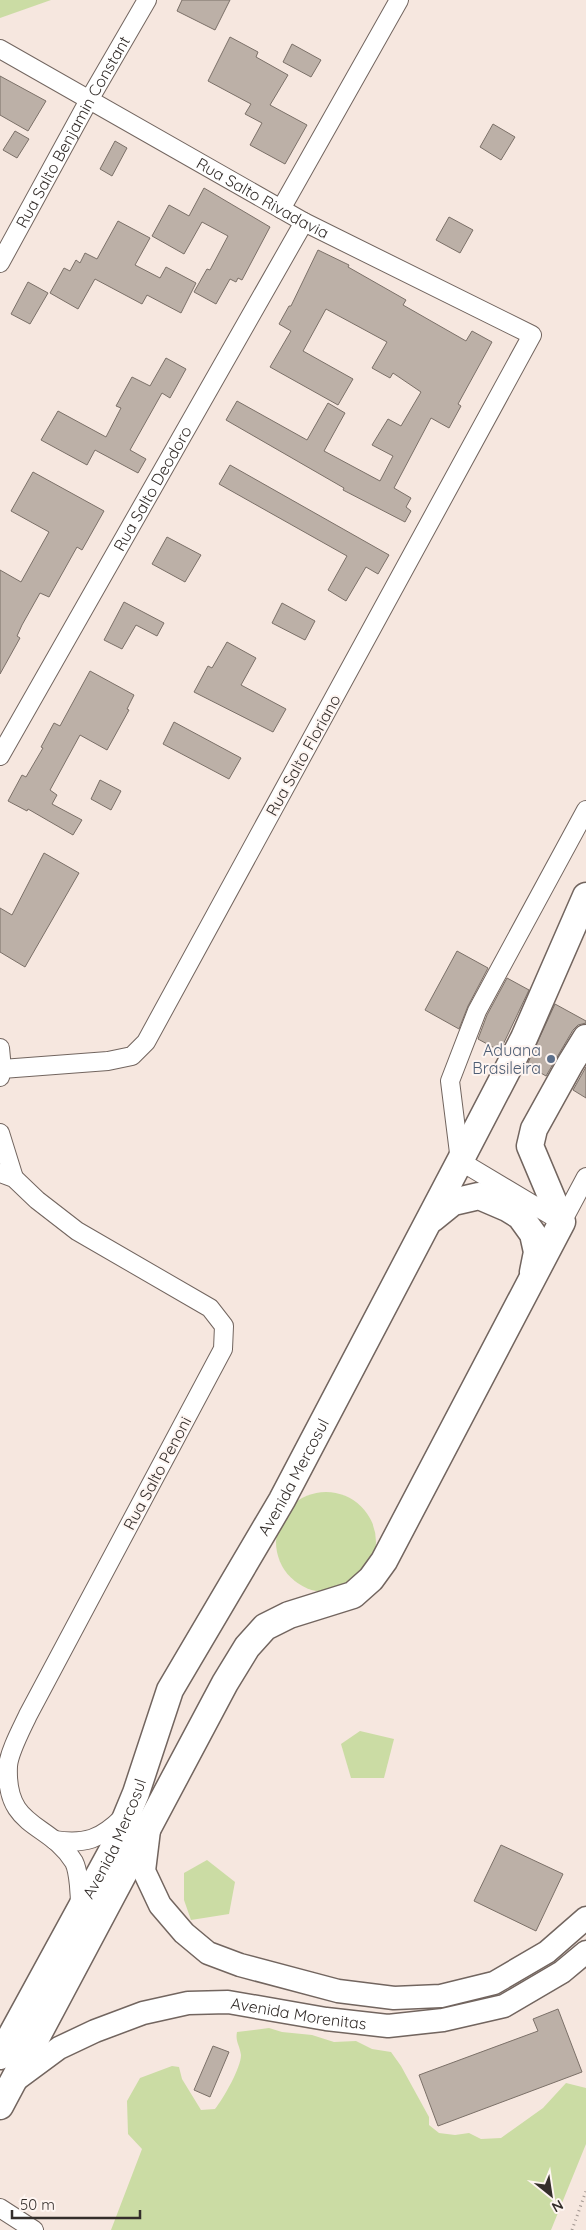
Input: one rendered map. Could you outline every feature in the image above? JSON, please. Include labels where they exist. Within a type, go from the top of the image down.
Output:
[{"type":"highway","name":"Avenida Mercosul","points":[[0,2106],[138,1819],[170,1690],[282,1500],[429,1221],[524,1038],[586,896]]},
{"type":"highway","points":[[562,1222],[530,1146],[534,1129],[586,1038]]},
{"type":"highway","points":[[429,1221],[453,1202],[479,1196],[520,1216],[533,1234],[537,1252],[530,1283]]},
{"type":"highway","name":"Avenida Mercosul","points":[[0,2056],[112,1852],[138,1819],[247,1647],[265,1627],[289,1615],[354,1596],[371,1579],[384,1560],[562,1222]]},
{"type":"main road","name":"Avenida Morenitas","points":[[138,1819],[144,1871],[160,1905],[184,1933],[208,1953],[240,1965],[338,1991],[394,1998],[441,1996],[494,1983],[547,1952],[586,1918]]},
{"type":"main road","name":"Avenida Morenitas","points":[[12,2083],[59,2048],[95,2031],[143,2013],[188,2003],[228,2002],[326,2019],[388,2026],[443,2020],[504,2006],[562,1972],[586,1952]]},
{"type":"street","name":"Rua Salto Benjamin Constant","points":[[0,263],[89,100],[147,0]]},
{"type":"street","points":[[281,209],[399,0]]},
{"type":"street","name":"Rua Salto Rivadavia","points":[[0,49],[304,222],[532,336]]},
{"type":"street","name":"Rua Salto Deodoro","points":[[0,756],[304,222]]},
{"type":"street","name":"Rua Salto Floriano","points":[[1,1073],[108,1061],[132,1056],[146,1042],[532,336]]},
{"type":"street","points":[[586,810],[477,1011],[450,1081],[460,1161],[562,1222],[586,1178]]},
{"type":"street","points":[[0,1048],[1,1073]]},
{"type":"street","name":"Rua Salto Penoni","points":[[0,1133],[7,1175],[77,1231],[210,1308],[224,1326],[223,1349],[28,1715],[8,1764],[11,1800],[29,1823],[54,1840],[75,1864],[80,1911]]},
{"type":"street","name":"Rua Salto Penoni","points":[[54,1840],[74,1843],[91,1840],[138,1819]]},
{"type":"street","points":[[0,2208],[34,2230]]},
{"type":"path","points":[[572,2230],[586,2191]]},
{"type":"green space","points":[[0,0],[51,0],[0,18]]},
{"type":"green space","points":[[326,1492],[345,1496],[361,1507],[372,1523],[376,1542],[372,1561],[361,1577],[345,1588],[326,1592],[307,1588],[291,1577],[280,1561],[276,1542],[280,1523],[291,1507],[307,1496]]},
{"type":"green space","points":[[360,1731],[394,1739],[384,1778],[351,1778],[341,1744]]},
{"type":"green space","points":[[207,1860],[235,1882],[229,1914],[191,1920],[184,1900],[184,1873]]},
{"type":"green space","points":[[269,2028],[282,2032],[312,2035],[334,2042],[356,2041],[372,2049],[391,2052],[401,2066],[429,2117],[429,2125],[439,2133],[455,2135],[469,2133],[481,2139],[501,2138],[543,2108],[566,2083],[586,2088],[586,2144],[551,2230],[111,2230],[142,2149],[128,2134],[127,2101],[140,2078],[172,2066],[179,2067],[182,2079],[201,2110],[215,2109],[231,2083],[240,2061],[241,2055],[237,2032]]},
{"type":"building","points":[[182,0],[230,0],[215,30],[177,11]]},
{"type":"building","points":[[230,37],[258,52],[256,57],[288,75],[270,105],[307,125],[285,164],[250,145],[262,123],[245,114],[251,104],[208,81]]},
{"type":"building","points":[[292,44],[321,60],[311,77],[283,62]]},
{"type":"building","points":[[0,76],[46,101],[28,131],[0,115]]},
{"type":"building","points":[[493,124],[515,137],[501,160],[480,147]]},
{"type":"building","points":[[15,131],[29,139],[17,158],[3,150]]},
{"type":"building","points":[[115,141],[127,148],[112,176],[100,169]]},
{"type":"building","points":[[204,188],[270,227],[242,280],[238,278],[236,282],[230,279],[216,304],[194,292],[207,269],[210,270],[228,236],[202,222],[184,254],[152,236],[169,205],[189,216]]},
{"type":"building","points":[[449,217],[473,230],[460,253],[436,240]]},
{"type":"building","points":[[118,221],[150,238],[135,265],[160,278],[166,267],[196,283],[181,313],[147,295],[142,304],[95,279],[78,309],[50,293],[64,268],[70,271],[76,260],[80,263],[85,253],[97,259]]},
{"type":"building","points":[[318,250],[349,265],[348,267],[406,300],[403,305],[466,341],[472,331],[492,342],[458,404],[461,406],[449,428],[431,418],[394,488],[411,498],[406,507],[411,511],[405,522],[343,490],[344,488],[226,420],[237,401],[307,440],[328,403],[345,413],[324,451],[380,481],[393,456],[372,445],[388,419],[401,426],[421,392],[393,373],[390,378],[372,368],[387,342],[326,309],[303,351],[353,379],[338,405],[270,367],[291,331],[279,324],[289,306],[291,306]]},
{"type":"building","points":[[28,282],[48,293],[30,324],[11,314]]},
{"type":"building","points":[[166,358],[186,369],[170,398],[162,393],[130,450],[146,459],[138,473],[95,450],[87,465],[41,440],[58,411],[106,437],[121,408],[116,406],[132,377],[150,386]]},
{"type":"building","points":[[230,465],[389,555],[378,574],[366,567],[346,601],[328,590],[347,556],[219,484]]},
{"type":"building","points":[[33,472],[104,511],[82,550],[77,547],[49,597],[40,593],[17,636],[20,638],[0,674],[0,570],[21,582],[49,532],[11,511]]},
{"type":"building","points":[[167,537],[201,555],[185,582],[152,564]]},
{"type":"building","points":[[124,602],[164,623],[157,636],[136,625],[122,649],[104,640]]},
{"type":"building","points":[[282,603],[315,621],[305,640],[272,623]]},
{"type":"building","points":[[227,642],[256,658],[241,685],[286,709],[273,732],[194,692],[208,666],[212,668]]},
{"type":"building","points":[[90,671],[134,695],[127,709],[129,710],[107,750],[80,735],[50,790],[57,795],[52,804],[82,820],[73,835],[28,809],[27,811],[8,801],[22,775],[26,777],[43,748],[41,747],[54,723],[60,726]]},
{"type":"building","points":[[174,722],[241,758],[229,779],[163,744]]},
{"type":"building","points":[[100,780],[121,791],[111,810],[91,799]]},
{"type":"building","points":[[44,853],[79,873],[25,967],[0,952],[0,908],[12,915]]},
{"type":"building","points":[[457,951],[488,968],[468,1006],[459,1029],[425,1010]]},
{"type":"building","points":[[507,978],[529,990],[500,1051],[478,1039],[487,1015]]},
{"type":"building","points":[[555,1004],[586,1021],[586,1023],[578,1025],[573,1030],[546,1076],[527,1065]]},
{"type":"building","points":[[586,1067],[586,1098],[573,1090]]},
{"type":"building","points":[[501,1845],[563,1874],[536,1931],[474,1901]]},
{"type":"building","points":[[558,2009],[582,2072],[438,2126],[419,2075],[538,2031],[533,2019]]},
{"type":"building","points":[[213,2046],[229,2052],[210,2097],[194,2090]]},
{"type":"place","name":"Aduana Brasileira","points":[[551,1059]]}]
